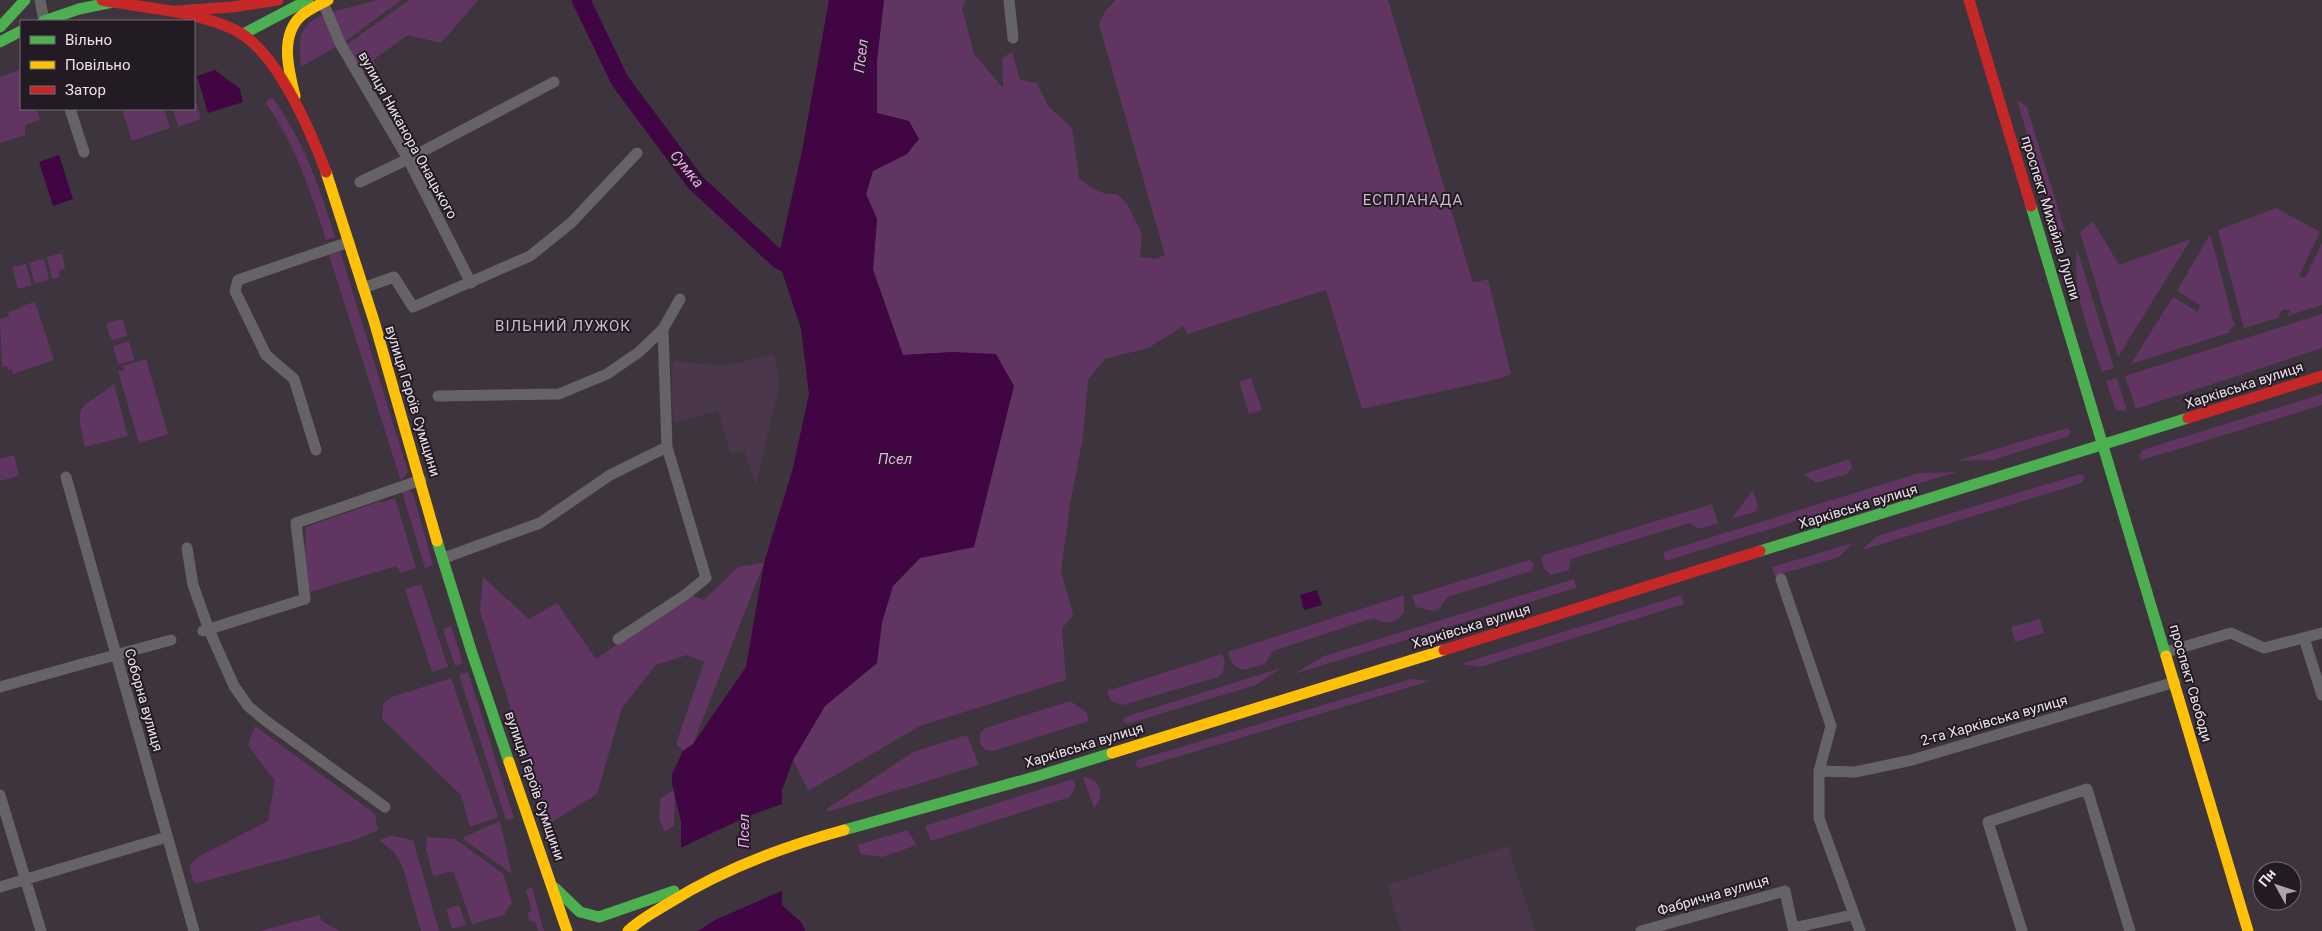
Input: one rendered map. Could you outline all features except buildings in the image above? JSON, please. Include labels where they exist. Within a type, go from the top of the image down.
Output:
[{"type":"main road","points":[[0,27],[25,0]]},
{"type":"main road","points":[[163,12],[232,8],[278,0]]},
{"type":"main road","points":[[243,34],[308,0]]},
{"type":"main road","name":"проспект Михайла Лушпи","points":[[1969,0],[2103,444]]},
{"type":"main road","points":[[47,20],[107,1]]},
{"type":"main road","name":"вулиця Героїв Сумщини","points":[[107,1],[217,22],[243,34],[268,61],[300,111],[329,183],[363,288],[458,610],[567,931]]},
{"type":"main road","points":[[300,111],[289,65],[288,48],[292,31],[298,19],[324,1]]},
{"type":"main road","points":[[0,42],[20,32]]},
{"type":"main road","name":"Харківська вулиця","points":[[628,931],[637,922],[701,883],[759,857],[814,838],[1047,773],[2322,376]]},
{"type":"main road","name":"проспект Свободи","points":[[2103,444],[2248,931]]},
{"type":"main road","points":[[553,886],[576,909],[589,916],[599,917],[701,883]]},
{"type":"main road","points":[[553,886],[554,931]]},
{"type":"street","points":[[40,0],[44,20]]},
{"type":"street","points":[[1009,0],[1013,38]]},
{"type":"street","name":"вулиця Никанора Онацького","points":[[324,1],[341,45],[408,159],[471,282]]},
{"type":"street","points":[[360,182],[408,159],[554,82]]},
{"type":"street","points":[[70,110],[84,152]]},
{"type":"street","points":[[363,288],[394,277],[413,307],[530,256],[571,222],[637,153]]},
{"type":"street","points":[[316,450],[294,379],[266,355],[235,291],[238,280],[348,242]]},
{"type":"street","points":[[438,396],[559,394],[607,374],[639,352],[663,329],[680,299]]},
{"type":"street","points":[[618,639],[685,596],[706,578],[667,447],[663,329]]},
{"type":"street","points":[[444,558],[540,523],[610,475],[667,447]]},
{"type":"street","name":"Соборна вулиця","points":[[66,477],[194,931]]},
{"type":"street","points":[[206,631],[305,599],[296,523],[421,480]]},
{"type":"street","points":[[188,548],[193,585],[206,631],[234,686],[248,706],[385,807]]},
{"type":"street","points":[[1781,579],[1830,726],[1819,771],[1819,818],[1852,915],[1860,931]]},
{"type":"street","points":[[2166,652],[2231,633],[2264,648],[2322,634]]},
{"type":"street","points":[[2304,638],[2319,677],[2322,695]]},
{"type":"street","points":[[0,687],[171,640]]},
{"type":"street","name":"2-га Харківська вулиця","points":[[1819,771],[1855,772],[1912,760],[2175,682]]},
{"type":"street","points":[[2022,931],[1988,822],[2087,789],[2130,931]]},
{"type":"street","points":[[0,796],[41,931]]},
{"type":"street","points":[[0,886],[167,836]]},
{"type":"street","name":"Фабрична вулиця","points":[[1641,931],[1785,891],[1793,928],[1852,915]]},
{"type":"shaded area","points":[[377,0],[401,0],[343,43],[329,13]]},
{"type":"shaded area","points":[[409,0],[478,0],[441,43],[408,35],[373,60],[376,65],[362,74],[345,46]]},
{"type":"shaded area","points":[[884,0],[966,0],[962,8],[974,54],[1003,88],[1002,58],[1012,52],[1020,80],[1037,83],[1049,107],[1072,128],[1079,178],[1101,192],[1117,194],[1126,202],[1142,234],[1140,257],[1155,259],[1165,255],[1099,24],[1105,11],[1116,0],[1388,0],[1473,283],[1488,279],[1511,374],[1502,378],[1362,409],[1326,290],[1187,334],[1184,326],[1148,348],[1105,359],[1088,380],[1083,437],[1070,505],[1061,571],[1073,615],[1062,629],[1066,680],[920,726],[808,791],[793,760],[825,706],[877,663],[882,622],[893,586],[920,558],[974,547],[953,352],[903,355],[873,270],[877,219],[866,194],[873,171],[907,154],[909,121],[877,113],[877,60]]},
{"type":"shaded area","points":[[326,14],[339,45],[301,67],[300,41],[302,34],[310,22]]},
{"type":"shaded area","points":[[20,69],[20,110],[37,110],[40,120],[25,125],[25,135],[0,143],[0,77]]},
{"type":"shaded area","points":[[272,97],[293,130],[310,164],[335,237],[326,240],[294,151],[265,102]]},
{"type":"shaded area","points":[[195,99],[201,119],[178,127],[173,110],[195,110]]},
{"type":"shaded area","points":[[2017,100],[2027,107],[2065,231],[2059,243]]},
{"type":"shaded area","points":[[122,110],[164,110],[170,128],[132,141]]},
{"type":"shaded area","points":[[2276,208],[2320,232],[2299,276],[2305,278],[2322,243],[2322,305],[2287,316],[2290,310],[2282,310],[2278,318],[2244,328],[2218,230]]},
{"type":"shaded area","points":[[2093,221],[2119,265],[2191,239],[2118,357],[2080,232]]},
{"type":"shaded area","points":[[2210,234],[2235,327],[2232,326],[2229,330],[2231,332],[2131,364],[2173,297],[2198,312],[2200,305],[2177,291]]},
{"type":"shaded area","points":[[2077,249],[2114,368],[2102,372],[2079,296],[2076,265]]},
{"type":"shaded area","points":[[340,251],[408,472],[401,481],[329,255]]},
{"type":"shaded area","points":[[62,253],[65,268],[59,272],[60,277],[52,279],[47,257]]},
{"type":"shaded area","points":[[44,259],[49,280],[35,284],[29,263]]},
{"type":"shaded area","points":[[26,264],[32,285],[18,289],[12,267]]},
{"type":"shaded area","points":[[35,302],[54,360],[13,374],[12,369],[8,370],[7,366],[2,367],[0,319],[9,316],[8,312]]},
{"type":"shaded area","points":[[2322,314],[2322,348],[2136,409],[2125,376]]},
{"type":"shaded area","points":[[123,319],[127,336],[111,340],[106,323]]},
{"type":"shaded area","points":[[129,341],[134,360],[118,364],[113,346]]},
{"type":"shaded area","points":[[774,354],[780,382],[756,485],[744,451],[730,453],[718,411],[674,423],[671,396],[673,361],[724,366]]},
{"type":"shaded area","points":[[146,359],[168,434],[139,443],[118,371],[124,370],[123,366]]},
{"type":"shaded area","points":[[1251,378],[1262,410],[1249,414],[1239,382]]},
{"type":"shaded area","points":[[2117,378],[2127,411],[2116,410],[2106,381]]},
{"type":"shaded area","points":[[114,384],[128,436],[85,447],[80,422],[82,408]]},
{"type":"shaded area","points":[[2322,394],[2322,405],[2142,460],[2139,458],[2142,450]]},
{"type":"shaded area","points":[[2067,428],[2071,431],[2069,436],[1992,460],[1956,461]]},
{"type":"shaded area","points":[[14,455],[19,476],[0,481],[0,459]]},
{"type":"shaded area","points":[[1850,459],[1852,468],[1847,474],[1816,483],[1804,474]]},
{"type":"shaded area","points":[[1957,472],[1665,561],[1663,552],[1919,473]]},
{"type":"shaded area","points":[[2080,474],[2085,477],[2082,483],[1862,550],[1877,536]]},
{"type":"shaded area","points":[[408,490],[413,493],[433,565],[425,568],[402,492]]},
{"type":"shaded area","points":[[1753,490],[1758,507],[1755,512],[1731,519]]},
{"type":"shaded area","points":[[395,498],[416,568],[400,573],[396,566],[310,592],[305,562],[306,527],[380,501],[381,503]]},
{"type":"shaded area","points":[[1712,504],[1718,523],[1699,529],[1690,523],[1571,559],[1569,570],[1551,575],[1544,569],[1541,556]]},
{"type":"shaded area","points":[[1853,543],[1839,557],[1775,576],[1772,567]]},
{"type":"shaded area","points":[[1529,560],[1534,564],[1532,571],[1447,597],[1440,608],[1434,611],[1416,607],[1412,596]]},
{"type":"shaded area","points":[[764,563],[693,744],[683,751],[676,744],[704,662],[687,655],[656,665],[622,708],[597,794],[547,825],[480,611],[483,577],[529,619],[557,603],[596,659],[689,595],[704,600],[738,567]]},
{"type":"shaded area","points":[[1574,579],[1576,588],[1294,674],[1324,656]]},
{"type":"shaded area","points":[[421,584],[448,667],[432,672],[405,589]]},
{"type":"shaded area","points":[[1404,595],[1404,612],[1394,621],[1382,622],[1374,618],[1273,651],[1265,664],[1243,670],[1235,666],[1229,656],[1228,652]]},
{"type":"shaded area","points":[[1681,595],[1684,604],[1480,667],[1461,664]]},
{"type":"shaded area","points":[[2040,619],[2044,633],[2015,642],[2011,627]]},
{"type":"shaded area","points":[[451,626],[463,663],[455,666],[443,629]]},
{"type":"shaded area","points":[[1222,654],[1224,660],[1223,672],[1218,677],[1123,705],[1111,701],[1107,691]]},
{"type":"shaded area","points":[[1281,668],[1256,685],[1127,724],[1123,721],[1125,717]]},
{"type":"shaded area","points":[[468,672],[514,818],[506,820],[459,675]]},
{"type":"shaded area","points":[[451,678],[498,817],[470,827],[461,795],[382,719],[383,704],[392,697]]},
{"type":"shaded area","points":[[1411,679],[1430,681],[1140,768],[1135,765],[1137,760]]},
{"type":"shaded area","points":[[1070,701],[1086,712],[1089,721],[993,751],[986,750],[980,744],[980,733],[986,728]]},
{"type":"shaded area","points":[[255,726],[375,814],[378,830],[355,840],[194,884],[189,866],[198,857],[268,821],[275,781],[248,745]]},
{"type":"shaded area","points":[[967,735],[979,765],[827,812],[827,809],[913,752]]},
{"type":"shaded area","points":[[1083,777],[1094,781],[1100,789],[1100,798],[1094,808]]},
{"type":"shaded area","points":[[1073,779],[1076,786],[1070,797],[931,841],[925,826]]},
{"type":"shaded area","points":[[675,789],[674,825],[665,832],[659,819],[660,799]]},
{"type":"shaded area","points":[[500,821],[512,874],[462,838]]},
{"type":"shaded area","points":[[907,830],[917,845],[882,857],[861,854],[858,845]]},
{"type":"shaded area","points":[[392,836],[413,840],[439,931],[421,931],[403,868],[394,852],[379,840]]},
{"type":"shaded area","points":[[427,837],[455,839],[503,874],[512,902],[504,915],[472,924],[454,873],[449,872],[433,876],[426,849]]},
{"type":"shaded area","points":[[1508,846],[1535,931],[1401,931],[1387,885]]},
{"type":"shaded area","points":[[532,887],[544,931],[538,931],[535,921],[530,922],[527,913],[532,911],[526,890]]},
{"type":"shaded area","points":[[459,905],[466,925],[452,929],[446,909]]},
{"type":"shaded area","points":[[319,915],[322,921],[339,931],[260,931]]},
{"type":"water","name":"Псел","points":[[829,0],[884,0],[877,60],[877,113],[909,121],[919,139],[907,154],[873,171],[866,194],[877,219],[873,270],[903,355],[953,352],[996,354],[1014,386],[974,547],[920,558],[893,586],[882,622],[877,663],[825,706],[793,760],[782,790],[782,905],[802,923],[805,931],[692,931],[681,852],[681,821],[672,784],[672,774],[683,751],[693,744],[746,667],[764,563],[793,468],[809,394],[801,329],[778,259],[802,151]]},
{"type":"water","points":[[215,70],[240,89],[243,102],[208,113],[197,76]]},
{"type":"water","points":[[59,155],[73,199],[53,206],[39,162]]},
{"type":"water","points":[[1317,590],[1322,605],[1304,610],[1300,595]]},
{"type":"pier","points":[[785,803],[784,890],[715,920],[698,931],[689,931],[678,849],[748,816]]},
{"type":"waterway","name":"Сумка","points":[[581,0],[620,81],[696,183],[778,259],[798,270]]},
{"type":"traffic: fast","points":[[0,27],[25,0]]},
{"type":"traffic: fast","points":[[243,34],[308,0]]},
{"type":"traffic: fast","points":[[47,20],[79,9],[113,2]]},
{"type":"traffic: fast","points":[[0,42],[20,32]]},
{"type":"traffic: fast","points":[[2031,206],[2166,656]]},
{"type":"traffic: fast","points":[[1760,551],[2188,418]]},
{"type":"traffic: fast","points":[[437,541],[509,762]]},
{"type":"traffic: fast","points":[[844,830],[1038,776],[1112,753]]},
{"type":"traffic: fast","points":[[555,888],[580,912],[599,917],[674,891]]},
{"type":"traffic: slow","points":[[295,96],[287,54],[290,34],[294,24],[301,16],[328,0]]},
{"type":"traffic: slow","points":[[326,172],[374,321],[437,541]]},
{"type":"traffic: slow","points":[[1112,753],[1444,650]]},
{"type":"traffic: slow","points":[[2166,656],[2248,931]]},
{"type":"traffic: slow","points":[[509,762],[567,931]]},
{"type":"traffic: slow","points":[[628,931],[637,923],[689,891],[732,869],[798,844],[844,830]]},
{"type":"traffic: jam","points":[[102,0],[204,18],[235,30],[250,40],[265,55],[290,93],[311,135],[326,172]]},
{"type":"traffic: jam","points":[[176,11],[232,7],[278,0]]},
{"type":"traffic: jam","points":[[1969,0],[2031,206]]},
{"type":"traffic: jam","points":[[2188,418],[2322,376]]},
{"type":"traffic: jam","points":[[1444,650],[1760,551]]},
{"type":"district","name":"ЕСПЛАНАДА","points":[[1413,200]]},
{"type":"district","name":"ВІЛЬНИЙ ЛУЖОК","points":[[563,326]]}]
